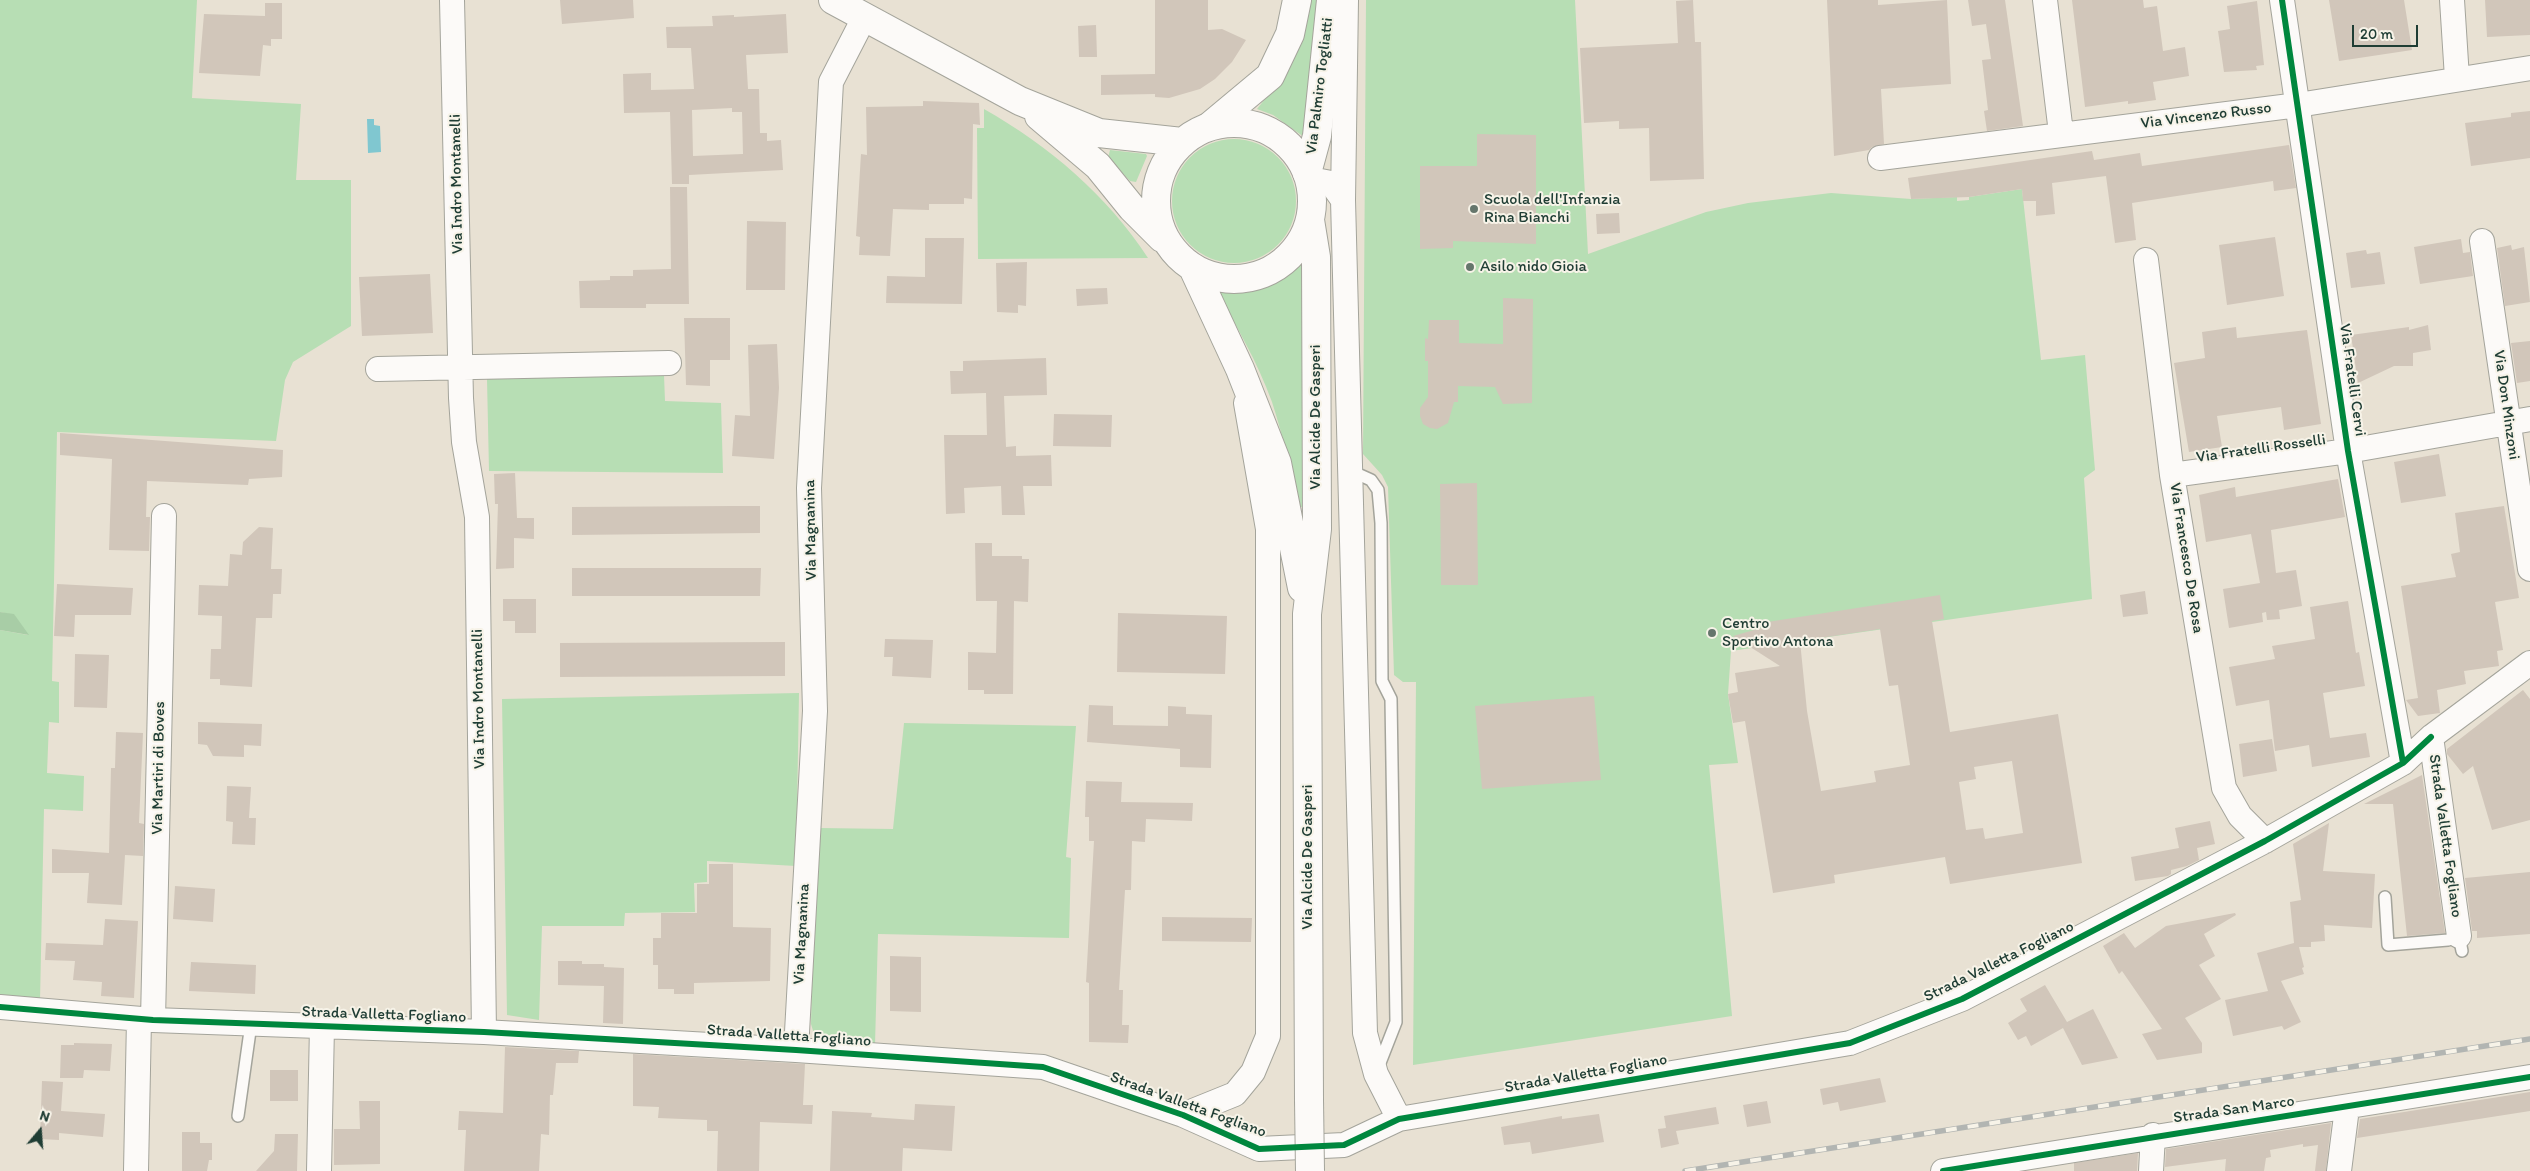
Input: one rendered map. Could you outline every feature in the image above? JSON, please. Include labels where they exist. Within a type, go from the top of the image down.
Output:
[{"type":"main road","points":[[833,0],[1020,101],[1099,133],[1182,142]]},
{"type":"main road","points":[[1210,126],[1270,76],[1290,34],[1297,0]]},
{"type":"main road","name":"Via Palmiro Togliatti","points":[[1309,176],[1317,136],[1330,0]]},
{"type":"main road","points":[[1020,101],[1098,166],[1132,208],[1166,242]]},
{"type":"main road","name":"Via Alcide De Gasperi","points":[[1307,614],[1277,463],[1240,369],[1194,270],[1166,242],[1155,207],[1160,171],[1182,142],[1210,126],[1239,123],[1268,130],[1292,148],[1309,176],[1313,195],[1310,220],[1316,257],[1316,529],[1307,614],[1310,1171]]},
{"type":"main road","name":"Via Alcide De Gasperi","points":[[1194,270],[1229,280],[1265,274],[1294,252],[1310,220]]},
{"type":"street","name":"Via Indro Montanelli","points":[[452,0],[460,368],[464,442],[477,518],[484,1032]]},
{"type":"street","points":[[1346,0],[1343,200],[1365,1033],[1376,1074],[1399,1120]]},
{"type":"street","points":[[2045,0],[2061,133]]},
{"type":"street","name":"Via Fratelli Cervi","points":[[2282,0],[2348,450],[2403,764]]},
{"type":"street","points":[[2452,0],[2457,78]]},
{"type":"street","name":"Via Magnanina","points":[[796,1050],[815,711],[809,488],[831,82],[864,18]]},
{"type":"street","name":"Via Vincenzo Russo","points":[[1880,158],[2061,133],[2298,105],[2457,78],[2530,68]]},
{"type":"street","points":[[1309,176],[1331,183],[1343,200]]},
{"type":"street","name":"Via Don Minzoni","points":[[2482,242],[2519,420],[2530,569]]},
{"type":"street","name":"Via Francesco De Rosa","points":[[2146,260],[2172,475],[2224,788],[2240,816],[2265,841]]},
{"type":"street","points":[[378,369],[669,363]]},
{"type":"street","points":[[1183,1115],[1235,1094],[1253,1072],[1268,1036],[1268,529],[1240,369]]},
{"type":"street","name":"Via Fratelli Rosselli","points":[[2172,475],[2348,450],[2519,420]]},
{"type":"street","name":"Via Martiri di Boves","points":[[136,1171],[146,1020],[164,516]]},
{"type":"street","name":"Strada Valletta Fogliano","points":[[0,1007],[146,1020],[484,1032],[796,1050],[1043,1067],[1183,1115],[1259,1149],[1344,1145],[1399,1120],[1850,1043],[1962,998],[2265,841],[2403,764],[2431,737],[2530,663]]},
{"type":"street","name":"Strada Valletta Fogliano","points":[[2431,737],[2460,944]]},
{"type":"street","points":[[319,1171],[322,1026]]},
{"type":"street","name":"Strada San Marco","points":[[1943,1171],[2153,1135],[2347,1108],[2530,1077]]},
{"type":"street","points":[[2339,1171],[2347,1108]]},
{"type":"street","points":[[2151,1171],[2153,1135]]},
{"type":"lane","points":[[1350,471],[1371,480],[1378,490],[1381,524],[1382,681],[1391,699],[1396,1022],[1376,1074]]},
{"type":"lane","name":"Strada Valletta Fogliano","points":[[2385,898],[2388,945],[2448,940],[2460,944]]},
{"type":"lane","points":[[238,1116],[251,1024]]},
{"type":"green space","points":[[0,0],[197,0],[192,98],[301,104],[296,180],[351,180],[351,326],[293,362],[285,380],[276,441],[57,432],[52,681],[59,682],[59,723],[49,722],[47,773],[84,776],[83,811],[44,809],[40,1001],[0,998],[0,630],[28,635],[14,615],[0,612]]},
{"type":"green space","points":[[1309,0],[1318,0],[1304,137],[1273,115],[1257,109],[1273,89]]},
{"type":"green space","name":"Centro Sportivo Antona","points":[[1366,0],[1575,0],[1588,254],[1706,212],[1748,203],[1831,193],[1911,199],[1957,197],[1957,201],[1969,200],[1969,197],[2022,189],[2041,360],[2085,355],[2095,470],[2084,478],[2092,599],[1731,651],[1728,694],[1738,763],[1709,765],[1732,1016],[1413,1065],[1416,682],[1403,682],[1394,675],[1388,487],[1382,475],[1363,454]]},
{"type":"green space","points":[[984,109],[1031,139],[1075,174],[1114,213],[1148,258],[978,259],[977,128],[984,128]]},
{"type":"green space","points":[[1234,139],[1258,144],[1278,157],[1291,177],[1296,201],[1291,225],[1278,245],[1258,258],[1234,263],[1210,258],[1190,245],[1177,225],[1172,201],[1177,177],[1190,157],[1210,144]]},
{"type":"green space","points":[[1110,150],[1146,154],[1147,156],[1136,182],[1130,181],[1108,158]]},
{"type":"green space","points":[[1302,262],[1302,396],[1309,448],[1305,508],[1298,506],[1290,467],[1266,387],[1246,344],[1215,289],[1242,289],[1262,285],[1280,277]]},
{"type":"green space","points":[[664,375],[665,401],[721,403],[723,473],[489,471],[487,379]]},
{"type":"green space","points":[[0,612],[14,614],[29,635],[0,630]]},
{"type":"green space","points":[[799,693],[796,866],[707,861],[707,882],[694,883],[695,912],[625,913],[624,926],[542,926],[539,1020],[507,1015],[502,699]]},
{"type":"green space","points":[[904,723],[1076,726],[1066,857],[1071,858],[1069,938],[878,934],[875,1045],[823,1041],[814,1034],[811,1024],[813,934],[820,828],[893,829]]},
{"type":"water","points":[[367,119],[374,119],[374,125],[380,126],[381,152],[368,153]]},
{"type":"building","points":[[560,0],[633,0],[634,18],[562,24]]},
{"type":"building","points":[[1155,0],[1208,0],[1208,30],[1222,29],[1246,40],[1232,62],[1215,79],[1200,89],[1169,98],[1155,97],[1155,94],[1101,95],[1101,75],[1155,74]]},
{"type":"building","points":[[1693,0],[1695,42],[1701,42],[1704,179],[1650,181],[1649,128],[1619,129],[1619,121],[1584,123],[1580,48],[1678,43],[1676,1]]},
{"type":"building","points":[[1827,0],[1878,0],[1878,5],[1947,0],[1951,84],[1881,89],[1884,144],[1872,147],[1869,150],[1834,156]]},
{"type":"building","points":[[1968,0],[2005,0],[2023,126],[1987,131],[1984,111],[1988,110],[1982,60],[1991,59],[1986,24],[1972,26]]},
{"type":"building","points":[[2072,0],[2143,0],[2144,8],[2157,6],[2163,51],[2185,47],[2189,76],[2153,82],[2156,100],[2128,104],[2128,101],[2085,107]]},
{"type":"building","points":[[2329,0],[2404,0],[2412,50],[2339,61]]},
{"type":"building","points":[[2485,0],[2530,0],[2530,35],[2487,37]]},
{"type":"building","points":[[2257,1],[2264,65],[2256,66],[2257,70],[2224,72],[2218,31],[2230,29],[2227,6]]},
{"type":"building","points":[[265,3],[282,3],[282,39],[271,39],[271,46],[263,45],[260,76],[199,73],[204,14],[265,16]]},
{"type":"building","points":[[786,14],[788,53],[746,55],[748,89],[759,89],[760,133],[767,133],[767,141],[781,140],[783,170],[689,175],[689,184],[672,184],[670,112],[624,113],[623,74],[651,73],[651,90],[694,89],[691,48],[667,48],[666,27],[713,26],[712,16],[734,15],[734,17]],"holes":[[[732,108],[732,112],[742,112],[743,154],[693,156],[692,110]]]},
{"type":"building","points":[[1096,25],[1097,57],[1079,57],[1078,26]]},
{"type":"building","points":[[923,101],[979,103],[980,125],[973,124],[972,199],[964,198],[964,204],[929,204],[929,210],[893,209],[890,256],[859,255],[860,237],[856,236],[861,154],[867,155],[866,107],[923,106]]},
{"type":"building","points":[[2530,111],[2530,158],[2471,166],[2465,123],[2511,117],[2511,113]]},
{"type":"building","name":"Scuola dell'Infanzia Rina Bianchi","points":[[1477,134],[1536,135],[1536,244],[1453,241],[1453,248],[1420,249],[1420,166],[1477,166]]},
{"type":"building","points":[[2289,145],[2296,188],[2274,191],[2273,181],[2132,203],[2136,240],[2115,243],[2106,176],[2052,183],[2055,214],[2036,216],[2036,201],[2023,201],[2022,189],[1969,197],[1911,199],[1908,178],[2092,151],[2094,160],[2140,153],[2142,166]]},
{"type":"building","points":[[670,187],[687,187],[689,304],[646,304],[646,308],[580,308],[579,281],[610,280],[610,276],[633,276],[633,270],[671,269]]},
{"type":"building","points":[[1619,213],[1620,233],[1597,234],[1596,214]]},
{"type":"building","points":[[747,221],[786,222],[785,290],[746,290]]},
{"type":"building","points":[[2275,237],[2284,296],[2227,305],[2219,245]]},
{"type":"building","points":[[925,238],[964,238],[962,304],[886,303],[887,276],[925,277]]},
{"type":"building","points":[[2461,239],[2463,253],[2470,252],[2473,276],[2420,284],[2414,247]]},
{"type":"building","points":[[2511,245],[2512,250],[2524,247],[2530,302],[2505,306],[2497,248]]},
{"type":"building","points":[[2366,250],[2367,254],[2380,252],[2385,284],[2351,288],[2346,253]]},
{"type":"building","points":[[1027,262],[1026,306],[1018,305],[1018,313],[997,312],[996,263]]},
{"type":"building","points":[[430,274],[433,333],[362,336],[359,277]]},
{"type":"building","points":[[1107,288],[1108,304],[1077,306],[1076,289]]},
{"type":"building","points":[[1503,298],[1533,299],[1532,403],[1503,404],[1495,387],[1458,386],[1458,402],[1454,402],[1448,423],[1437,429],[1423,424],[1420,408],[1428,397],[1428,361],[1425,361],[1425,338],[1428,339],[1429,320],[1459,320],[1459,343],[1503,344]]},
{"type":"building","points":[[684,318],[730,318],[730,360],[710,360],[710,386],[686,385]]},
{"type":"building","points":[[2428,325],[2431,350],[2413,353],[2413,366],[2394,366],[2358,383],[2351,335],[2409,327],[2409,330]]},
{"type":"building","points":[[2236,327],[2237,338],[2307,330],[2321,424],[2284,430],[2281,407],[2217,416],[2222,447],[2189,452],[2174,363],[2205,358],[2202,332]]},
{"type":"building","points":[[2530,341],[2530,381],[2517,383],[2511,343]]},
{"type":"building","points":[[777,344],[779,388],[774,459],[732,456],[735,415],[750,416],[748,345]]},
{"type":"building","points":[[1046,358],[1047,395],[1004,396],[1006,447],[1016,446],[1016,456],[1051,455],[1052,486],[1023,486],[1025,515],[1002,515],[1001,486],[964,488],[965,513],[946,514],[944,435],[987,435],[986,393],[951,394],[950,371],[963,371],[963,361]]},
{"type":"building","points":[[1054,414],[1112,415],[1111,447],[1053,446]]},
{"type":"building","points":[[60,433],[283,450],[282,477],[249,479],[248,485],[147,481],[146,517],[150,517],[149,551],[109,550],[112,459],[60,455]]},
{"type":"building","points":[[2439,454],[2446,496],[2401,503],[2394,462]]},
{"type":"building","points":[[515,473],[517,518],[534,518],[534,539],[514,538],[514,568],[496,569],[498,504],[495,504],[494,474]]},
{"type":"building","points":[[2338,479],[2345,517],[2271,530],[2276,573],[2296,570],[2302,606],[2279,610],[2280,619],[2267,620],[2266,612],[2262,613],[2263,622],[2229,628],[2223,589],[2260,583],[2251,534],[2206,542],[2199,495],[2235,487],[2236,497]]},
{"type":"building","points":[[1477,483],[1478,585],[1441,585],[1440,484]]},
{"type":"building","points":[[760,506],[760,533],[572,535],[572,507]]},
{"type":"building","points":[[2504,506],[2519,598],[2495,602],[2503,650],[2497,651],[2499,666],[2464,671],[2466,684],[2437,690],[2440,713],[2418,716],[2406,700],[2418,698],[2401,586],[2456,577],[2451,554],[2460,552],[2455,513]]},
{"type":"building","points":[[259,527],[273,528],[271,569],[282,569],[281,594],[273,594],[272,618],[256,618],[252,687],[220,685],[220,679],[210,679],[211,649],[221,649],[222,616],[198,615],[199,585],[228,586],[230,554],[242,555],[243,542]]},
{"type":"building","points":[[975,543],[992,543],[992,556],[1022,556],[1022,559],[1029,559],[1028,602],[1014,601],[1013,694],[984,694],[984,690],[968,690],[968,652],[996,653],[997,601],[976,601]]},
{"type":"building","points":[[572,568],[761,568],[760,596],[572,596]]},
{"type":"building","points":[[57,584],[133,588],[131,615],[75,615],[74,637],[54,636]]},
{"type":"building","points":[[2145,591],[2148,614],[2123,617],[2120,595]]},
{"type":"building","points":[[1940,595],[1944,619],[1932,621],[1950,732],[2058,714],[2082,863],[1950,884],[1945,857],[1834,875],[1835,883],[1773,893],[1745,721],[1733,723],[1728,694],[1738,692],[1735,673],[1780,666],[1733,636],[1761,628],[1761,623]],"holes":[[[1880,629],[1889,686],[1898,685],[1910,765],[1874,771],[1876,782],[1821,791],[1807,711],[1800,641]],[[2012,761],[2023,833],[1985,839],[1983,828],[1966,830],[1959,782],[1976,779],[1974,767]]]},
{"type":"building","points":[[503,599],[536,599],[536,633],[515,633],[515,621],[503,621]]},
{"type":"building","points":[[2348,601],[2356,653],[2359,652],[2365,686],[2323,693],[2330,738],[2366,733],[2370,757],[2312,767],[2309,745],[2275,751],[2269,700],[2236,706],[2229,667],[2275,659],[2272,646],[2315,639],[2310,607]]},
{"type":"building","points":[[1118,613],[1227,616],[1225,674],[1117,672]]},
{"type":"building","points":[[885,639],[933,640],[931,678],[892,676],[893,657],[884,657]]},
{"type":"building","points":[[785,642],[785,676],[560,677],[560,643]]},
{"type":"building","points":[[75,654],[109,655],[107,708],[74,707]]},
{"type":"building","points":[[2523,690],[2530,699],[2530,820],[2492,830],[2473,766],[2463,774],[2447,754],[2447,749]]},
{"type":"building","points":[[1594,696],[1601,780],[1482,789],[1475,706]]},
{"type":"building","points":[[1089,705],[1113,706],[1113,725],[1168,726],[1168,706],[1186,707],[1186,714],[1212,715],[1211,768],[1180,767],[1180,749],[1087,742]]},
{"type":"building","points":[[198,722],[262,724],[261,746],[244,745],[244,757],[213,756],[207,745],[198,744]]},
{"type":"building","points":[[116,732],[143,733],[139,823],[144,824],[143,856],[125,855],[122,905],[87,903],[89,873],[52,873],[52,849],[109,853],[111,768],[115,768]]},
{"type":"building","points":[[2272,739],[2277,771],[2243,777],[2239,744]]},
{"type":"building","points":[[2422,775],[2445,933],[2407,936],[2393,804],[2364,804]]},
{"type":"building","points":[[1086,781],[1122,782],[1121,802],[1193,803],[1192,821],[1146,819],[1145,842],[1132,841],[1131,890],[1125,890],[1119,990],[1123,990],[1122,1025],[1129,1025],[1128,1043],[1089,1042],[1089,983],[1086,982],[1094,841],[1089,841],[1089,817],[1085,817]]},
{"type":"building","points":[[227,786],[251,787],[249,818],[256,818],[255,845],[232,844],[233,822],[226,821]]},
{"type":"building","points":[[2210,821],[2215,844],[2197,848],[2199,860],[2187,866],[2171,870],[2171,874],[2168,876],[2135,881],[2131,857],[2179,848],[2175,828]]},
{"type":"building","points":[[2329,823],[2323,871],[2375,874],[2372,928],[2324,925],[2325,941],[2311,942],[2311,947],[2299,947],[2304,974],[2281,981],[2301,1022],[2284,1030],[2282,1026],[2233,1036],[2225,1000],[2268,991],[2257,953],[2294,943],[2290,902],[2301,900],[2293,844]]},
{"type":"building","points":[[709,864],[733,864],[733,927],[771,928],[770,981],[694,983],[694,994],[674,994],[674,989],[658,989],[658,965],[653,965],[653,938],[661,938],[661,913],[697,913],[697,884],[709,884]]},
{"type":"building","points":[[2530,872],[2530,934],[2477,938],[2477,931],[2472,931],[2465,878]]},
{"type":"building","points":[[175,886],[215,889],[213,922],[173,919]]},
{"type":"building","points":[[2235,913],[2236,915],[2204,934],[2215,956],[2199,965],[2221,999],[2185,1018],[2202,1043],[2202,1053],[2157,1060],[2142,1034],[2162,1029],[2122,971],[2119,974],[2103,946],[2124,933],[2135,948],[2166,926]]},
{"type":"building","points":[[1162,917],[1252,918],[1251,942],[1162,941]]},
{"type":"building","points":[[105,919],[138,921],[134,998],[101,996],[102,982],[73,980],[75,961],[45,960],[46,943],[103,945]]},
{"type":"building","points":[[890,956],[921,957],[921,1012],[890,1011]]},
{"type":"building","points":[[558,961],[582,961],[582,964],[604,964],[604,967],[624,968],[623,1024],[603,1023],[604,986],[558,985]]},
{"type":"building","points":[[191,962],[256,965],[255,994],[189,991]]},
{"type":"building","points":[[2045,985],[2067,1022],[2093,1009],[2118,1058],[2082,1065],[2063,1028],[2031,1046],[2026,1036],[2018,1040],[2008,1023],[2027,1011],[2020,999]]},
{"type":"building","points":[[74,1043],[112,1044],[110,1071],[84,1070],[83,1078],[60,1078],[61,1045],[74,1045]]},
{"type":"building","points":[[505,1047],[579,1051],[578,1063],[556,1063],[553,1095],[550,1095],[549,1135],[541,1134],[539,1171],[464,1171],[466,1130],[458,1130],[459,1111],[503,1113]]},
{"type":"building","points":[[633,1054],[805,1064],[803,1105],[813,1105],[812,1124],[760,1122],[759,1171],[717,1171],[718,1131],[707,1131],[707,1120],[658,1118],[659,1107],[633,1106]]},
{"type":"building","points":[[270,1070],[298,1070],[298,1101],[270,1101]]},
{"type":"building","points":[[1880,1078],[1886,1102],[1840,1111],[1838,1102],[1823,1105],[1820,1089]]},
{"type":"building","points":[[42,1081],[63,1082],[61,1111],[105,1114],[103,1137],[59,1133],[59,1140],[40,1139]]},
{"type":"building","points":[[2530,1092],[2530,1111],[2357,1138],[2360,1119]]},
{"type":"building","points":[[359,1101],[380,1101],[380,1164],[334,1165],[334,1129],[360,1129]]},
{"type":"building","points":[[1767,1101],[1771,1123],[1747,1127],[1743,1105]]},
{"type":"building","points":[[915,1104],[955,1106],[952,1151],[903,1148],[902,1171],[830,1171],[832,1111],[872,1113],[871,1117],[914,1120]]},
{"type":"building","points":[[1716,1107],[1719,1124],[1676,1131],[1679,1144],[1661,1148],[1658,1129],[1666,1128],[1664,1116]]},
{"type":"building","points":[[1599,1114],[1604,1142],[1532,1154],[1530,1142],[1504,1145],[1501,1127],[1562,1116],[1562,1119]]},
{"type":"building","points":[[2331,1123],[2326,1171],[2315,1171],[2318,1145],[2303,1147],[2303,1144],[2270,1150],[2271,1157],[2266,1158],[2264,1171],[2225,1171],[2226,1159],[2165,1167],[2166,1149]]},
{"type":"building","points":[[182,1132],[200,1132],[200,1143],[212,1143],[212,1160],[209,1160],[207,1171],[182,1171]]},
{"type":"building","points":[[275,1134],[298,1134],[297,1171],[256,1171],[274,1151]]},
{"type":"building","points":[[2138,1153],[2137,1171],[2074,1171],[2074,1163]]},
{"type":"railway","points":[[1685,1171],[2530,1039]]},
{"type":"cycle path","points":[[2282,0],[2348,451],[2403,763]]},
{"type":"cycle path","points":[[0,1007],[153,1020],[484,1032],[796,1050],[1043,1067],[1183,1115],[1259,1149],[1344,1145],[1399,1119],[1850,1043],[1962,999],[2265,841],[2403,763],[2431,737]]},
{"type":"cycle path","points":[[1943,1171],[2530,1077]]},
{"type":"place","name":"Scuola dell'Infanzia Rina Bianchi","points":[[1474,209]]},
{"type":"place","name":"Asilo nido Gioia","points":[[1470,267]]},
{"type":"place","name":"Centro Sportivo Antona","points":[[1712,633]]}]
